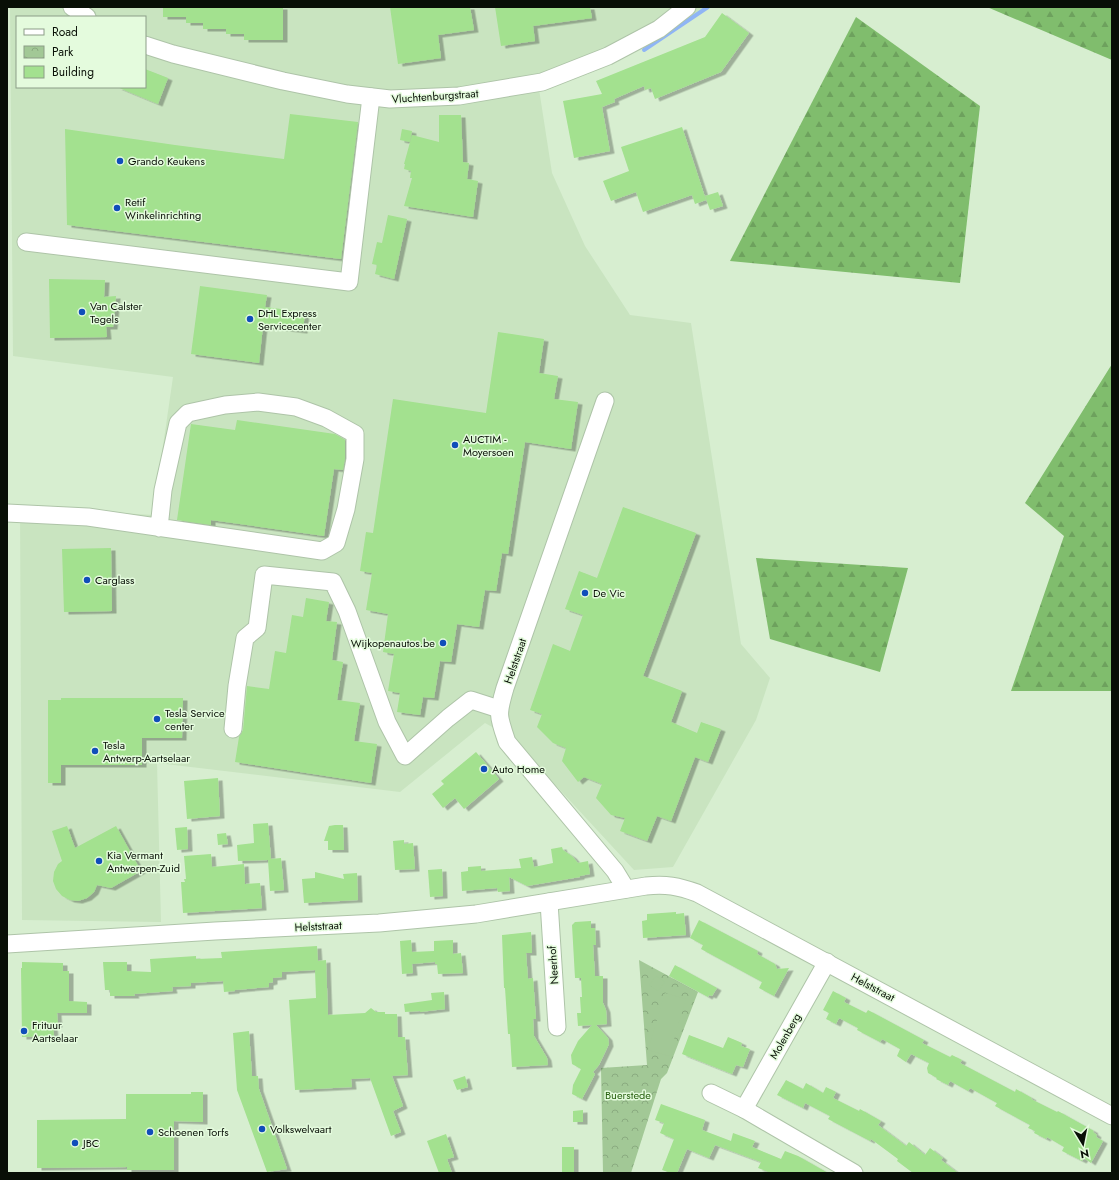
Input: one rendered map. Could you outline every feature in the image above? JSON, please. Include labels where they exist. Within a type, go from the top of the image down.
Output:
[{"type":"street","points":[[72,7],[86,16]]},
{"type":"street","name":"Vluchtenburgstraat","points":[[146,45],[172,54],[283,81],[347,94],[390,99],[459,96],[542,82],[608,56],[659,29],[688,7]]},
{"type":"street","points":[[26,242],[349,282],[371,97]]},
{"type":"street","name":"Helststraat","points":[[605,401],[499,709],[499,720],[507,742],[615,871],[626,889]]},
{"type":"street","points":[[7,513],[88,517],[160,528],[322,551],[336,543],[346,508],[355,459],[354,434],[326,418],[296,407],[258,402],[225,405],[188,413],[178,423],[163,490],[160,528]]},
{"type":"street","points":[[233,729],[237,686],[245,638],[257,628],[264,575],[333,582],[348,611],[387,722],[405,756],[471,700],[499,709]]},
{"type":"street","name":"Helststraat","points":[[7,944],[215,930],[379,923],[476,914],[661,884],[677,886],[697,894],[827,962],[1112,1116]]},
{"type":"street","name":"Neerhof","points":[[549,902],[557,1027]]},
{"type":"street","name":"Molenberg","points":[[744,1109],[827,962]]},
{"type":"street","points":[[710,1094],[744,1109],[854,1173]]},
{"type":"shaded area","points":[[10,7],[707,7],[664,34],[539,89],[552,173],[585,246],[630,315],[691,323],[741,644],[770,678],[756,720],[673,867],[634,870],[512,738],[485,723],[400,792],[157,763],[161,922],[22,920],[20,507],[153,515],[173,377],[13,356]]},
{"type":"green space","points":[[987,7],[1112,7],[1112,60]]},
{"type":"green space","points":[[856,17],[980,106],[960,283],[730,261]]},
{"type":"green space","points":[[1112,364],[1112,691],[1011,691],[1064,536],[1025,503]]},
{"type":"green space","points":[[756,558],[908,568],[880,672],[770,639]]},
{"type":"green space","name":"Buerstede","points":[[639,960],[698,992],[667,1073],[661,1079],[631,1173],[603,1173],[601,1068],[647,1065]]},
{"type":"green space","points":[[656,976],[665,982],[658,991],[649,985]]},
{"type":"green space","points":[[665,993],[686,999],[669,1056],[648,1050]]},
{"type":"building","points":[[163,7],[283,7],[283,40],[244,40],[244,34],[226,34],[226,29],[203,29],[203,23],[186,23],[186,17],[163,17]]},
{"type":"building","points":[[390,7],[470,7],[474,30],[438,35],[441,58],[398,64]]},
{"type":"building","points":[[495,7],[590,7],[592,18],[533,26],[535,41],[501,46]]},
{"type":"building","points":[[722,13],[749,33],[721,72],[655,99],[651,88],[645,90],[644,86],[614,99],[615,102],[602,107],[610,151],[574,158],[563,101],[602,94],[596,81],[705,37]]},
{"type":"building","points":[[146,69],[168,78],[158,104],[119,88],[146,88]]},
{"type":"building","points":[[290,114],[358,122],[341,259],[67,225],[65,129],[284,159]]},
{"type":"building","points":[[439,115],[461,115],[463,162],[469,163],[467,179],[478,181],[473,217],[404,206],[412,178],[410,178],[411,171],[404,169],[404,164],[412,135],[439,142]]},
{"type":"building","points":[[682,127],[706,200],[695,204],[692,195],[643,212],[636,192],[611,201],[603,181],[629,171],[621,147]]},
{"type":"building","points":[[402,129],[412,131],[410,142],[400,140]]},
{"type":"building","points":[[718,192],[723,206],[710,210],[705,196]]},
{"type":"building","points":[[388,215],[407,219],[394,279],[375,274],[377,265],[372,264],[377,242],[382,243]]},
{"type":"building","name":"Van Calster Tegels","points":[[49,279],[105,280],[104,297],[116,296],[113,327],[106,327],[107,337],[50,338]]},
{"type":"building","name":"DHL Express Servicecenter","points":[[200,286],[267,295],[265,307],[305,312],[303,331],[263,326],[259,363],[191,354]]},
{"type":"building","name":"AUCTIM - Moyersoen","points":[[498,332],[544,339],[539,373],[558,376],[554,399],[578,402],[571,449],[525,442],[508,554],[502,553],[496,591],[485,590],[479,627],[457,624],[451,662],[440,661],[434,698],[423,697],[420,715],[397,712],[400,693],[388,691],[394,654],[383,652],[388,614],[366,610],[372,573],[360,571],[366,532],[373,533],[393,399],[486,413]]},
{"type":"building","points":[[237,420],[335,434],[345,440],[343,470],[334,469],[324,536],[211,520],[211,525],[177,520],[191,424],[235,430]]},
{"type":"building","points":[[623,507],[696,533],[643,676],[682,691],[671,722],[697,733],[701,722],[721,729],[708,762],[695,757],[671,821],[657,816],[647,841],[620,831],[625,818],[611,815],[596,798],[602,784],[584,777],[578,782],[562,761],[566,748],[553,743],[537,727],[542,714],[530,710],[553,644],[570,651],[583,615],[565,609],[579,571],[597,578]]},
{"type":"building","name":"Carglass","points":[[111,548],[112,611],[64,612],[62,549]]},
{"type":"building","points":[[306,598],[329,602],[326,621],[337,622],[332,660],[343,662],[337,700],[360,703],[354,741],[377,744],[371,783],[235,762],[239,737],[243,730],[247,686],[269,689],[275,651],[286,653],[292,615],[303,617]]},
{"type":"building","name":"Tesla Antwerp-Aartselaar","points":[[61,698],[183,698],[182,738],[142,738],[142,765],[61,765],[61,783],[48,783],[48,700],[61,700]]},
{"type":"building","points":[[476,752],[499,779],[464,809],[455,798],[443,808],[432,794],[444,784],[441,781]]},
{"type":"building","points":[[218,778],[220,816],[187,819],[184,781]]},
{"type":"building","points":[[268,823],[271,859],[281,858],[284,890],[270,891],[268,860],[238,861],[237,845],[254,843],[253,824]]},
{"type":"building","points":[[343,825],[344,850],[328,850],[328,841],[324,841],[329,826]]},
{"type":"building","name":"Kia Vermant Antwerpen-Zuid","points":[[67,826],[75,848],[116,826],[141,871],[111,888],[97,885],[94,892],[87,898],[78,901],[70,900],[62,896],[56,889],[53,881],[54,872],[58,864],[62,861],[52,831]]},
{"type":"building","points":[[187,827],[188,849],[177,850],[175,828]]},
{"type":"building","points":[[226,833],[228,844],[218,845],[217,834]]},
{"type":"building","points":[[404,840],[404,844],[413,843],[415,869],[395,870],[393,841]]},
{"type":"building","points":[[562,847],[563,850],[572,856],[578,863],[588,861],[590,874],[527,886],[509,877],[510,891],[498,892],[497,888],[462,891],[461,872],[468,871],[468,867],[481,866],[481,871],[521,868],[519,859],[532,857],[534,867],[553,863],[551,849]]},
{"type":"building","points":[[211,854],[212,867],[244,864],[245,884],[260,883],[262,908],[183,913],[181,882],[185,882],[184,879],[186,879],[184,856]]},
{"type":"building","points":[[442,869],[443,896],[430,897],[428,870]]},
{"type":"building","points":[[315,872],[344,879],[343,874],[357,873],[358,900],[304,903],[302,879],[315,878]]},
{"type":"building","points":[[676,912],[676,914],[684,913],[686,935],[643,938],[642,921],[647,920],[647,914]]},
{"type":"building","points":[[699,920],[758,951],[757,954],[775,964],[777,969],[789,968],[774,996],[759,988],[762,982],[701,949],[703,945],[690,938]]},
{"type":"building","points":[[591,921],[591,928],[595,928],[596,945],[593,945],[595,976],[603,976],[603,1003],[606,1010],[607,1024],[596,1025],[608,1038],[609,1044],[599,1065],[593,1072],[595,1074],[582,1099],[572,1094],[573,1085],[581,1069],[572,1064],[571,1055],[578,1041],[592,1025],[578,1026],[577,1013],[581,1013],[580,997],[582,997],[581,978],[575,978],[572,925],[575,922]]},
{"type":"building","points":[[531,932],[532,953],[526,953],[528,979],[533,978],[536,1019],[533,1019],[534,1036],[547,1058],[548,1065],[512,1067],[510,1034],[508,1034],[504,988],[502,935]]},
{"type":"building","points":[[411,940],[412,952],[434,951],[434,941],[453,940],[453,954],[461,953],[463,973],[438,974],[437,964],[435,964],[435,962],[412,964],[413,973],[402,974],[400,941]]},
{"type":"building","points":[[317,946],[318,961],[326,960],[328,1015],[365,1013],[371,1008],[376,1012],[397,1014],[398,1037],[405,1037],[408,1075],[392,1076],[403,1106],[393,1111],[401,1132],[391,1136],[370,1078],[351,1079],[352,1087],[295,1090],[289,1000],[316,998],[315,970],[282,972],[282,977],[273,978],[273,982],[269,983],[269,987],[235,991],[224,992],[223,981],[191,983],[191,986],[172,987],[173,991],[134,994],[135,996],[110,996],[110,990],[105,990],[103,962],[127,962],[127,971],[151,972],[150,959],[196,956],[196,959],[222,958],[221,952]]},
{"type":"building","points":[[22,962],[63,963],[63,971],[69,971],[69,1001],[87,1002],[87,1013],[57,1013],[58,1025],[53,1024],[54,1036],[22,1037]]},
{"type":"building","points":[[675,965],[717,988],[712,996],[709,995],[708,997],[669,976]]},
{"type":"building","points":[[833,991],[846,998],[844,1002],[866,1013],[868,1010],[924,1040],[922,1043],[950,1057],[952,1055],[962,1060],[960,1063],[1015,1092],[1016,1089],[1032,1098],[1031,1099],[1057,1112],[1058,1111],[1094,1131],[1093,1132],[1097,1135],[1096,1137],[1103,1141],[1091,1163],[1084,1158],[1082,1161],[1062,1151],[1064,1147],[1047,1137],[1046,1139],[1034,1133],[1035,1131],[1028,1128],[1030,1125],[995,1106],[997,1103],[970,1088],[968,1091],[950,1081],[948,1085],[936,1079],[937,1078],[928,1073],[927,1068],[929,1063],[911,1054],[906,1062],[897,1056],[900,1049],[882,1039],[880,1042],[857,1030],[858,1028],[839,1018],[836,1024],[826,1019],[829,1013],[823,1010]]},
{"type":"building","points":[[444,992],[445,1009],[405,1012],[404,1004],[432,1000],[431,993]]},
{"type":"building","name":"Volkswelvaart","points":[[249,1031],[252,1076],[258,1076],[259,1089],[287,1169],[267,1172],[237,1090],[233,1033]]},
{"type":"building","points":[[689,1035],[723,1048],[728,1037],[742,1043],[741,1046],[750,1049],[743,1067],[736,1065],[732,1074],[682,1054]]},
{"type":"building","points":[[465,1076],[468,1087],[457,1090],[453,1080]]},
{"type":"building","points":[[786,1080],[803,1089],[806,1083],[823,1093],[826,1087],[836,1092],[833,1098],[859,1111],[860,1109],[881,1121],[878,1125],[906,1146],[909,1142],[925,1155],[930,1148],[943,1158],[941,1160],[958,1173],[913,1173],[897,1161],[898,1159],[871,1139],[870,1141],[828,1119],[830,1116],[805,1103],[803,1108],[777,1095]]},
{"type":"building","points":[[191,1092],[203,1092],[203,1122],[174,1121],[174,1170],[127,1170],[127,1167],[37,1168],[37,1120],[126,1119],[126,1094],[191,1094]]},
{"type":"building","points":[[661,1104],[705,1120],[702,1130],[731,1141],[733,1133],[755,1141],[752,1147],[781,1159],[785,1151],[798,1156],[828,1173],[771,1173],[758,1168],[761,1162],[715,1145],[709,1158],[687,1149],[677,1173],[662,1170],[674,1139],[660,1133],[664,1123],[655,1120]]},
{"type":"building","points":[[583,1110],[583,1122],[573,1122],[573,1111]]},
{"type":"building","points":[[446,1134],[454,1157],[447,1159],[452,1173],[439,1173],[427,1141]]},
{"type":"building","points":[[562,1147],[574,1147],[574,1173],[562,1173]]},
{"type":"waterway","points":[[644,50],[708,7]]},
{"type":"place","name":"Grando Keukens","points":[[120,161]]},
{"type":"place","name":"Retif Winkelinrichting","points":[[117,208]]},
{"type":"place","name":"Van Calster Tegels","points":[[82,312]]},
{"type":"place","name":"DHL Express Servicecenter","points":[[250,319]]},
{"type":"place","name":"AUCTIM - Moyersoen","points":[[455,445]]},
{"type":"place","name":"Carglass","points":[[87,580]]},
{"type":"place","name":"De Vic","points":[[585,593]]},
{"type":"place","name":"Wijkopenautos.be","points":[[443,643]]},
{"type":"place","name":"Tesla Service center","points":[[157,719]]},
{"type":"place","name":"Tesla Antwerp-Aartselaar","points":[[95,751]]},
{"type":"place","name":"Auto Home","points":[[484,769]]},
{"type":"place","name":"Kia Vermant Antwerpen-Zuid","points":[[99,861]]},
{"type":"place","name":"Frituur Aartselaar","points":[[24,1031]]},
{"type":"place","name":"Volkswelvaart","points":[[262,1129]]},
{"type":"place","name":"Schoenen Torfs","points":[[150,1132]]},
{"type":"place","name":"JBC","points":[[75,1143]]}]
